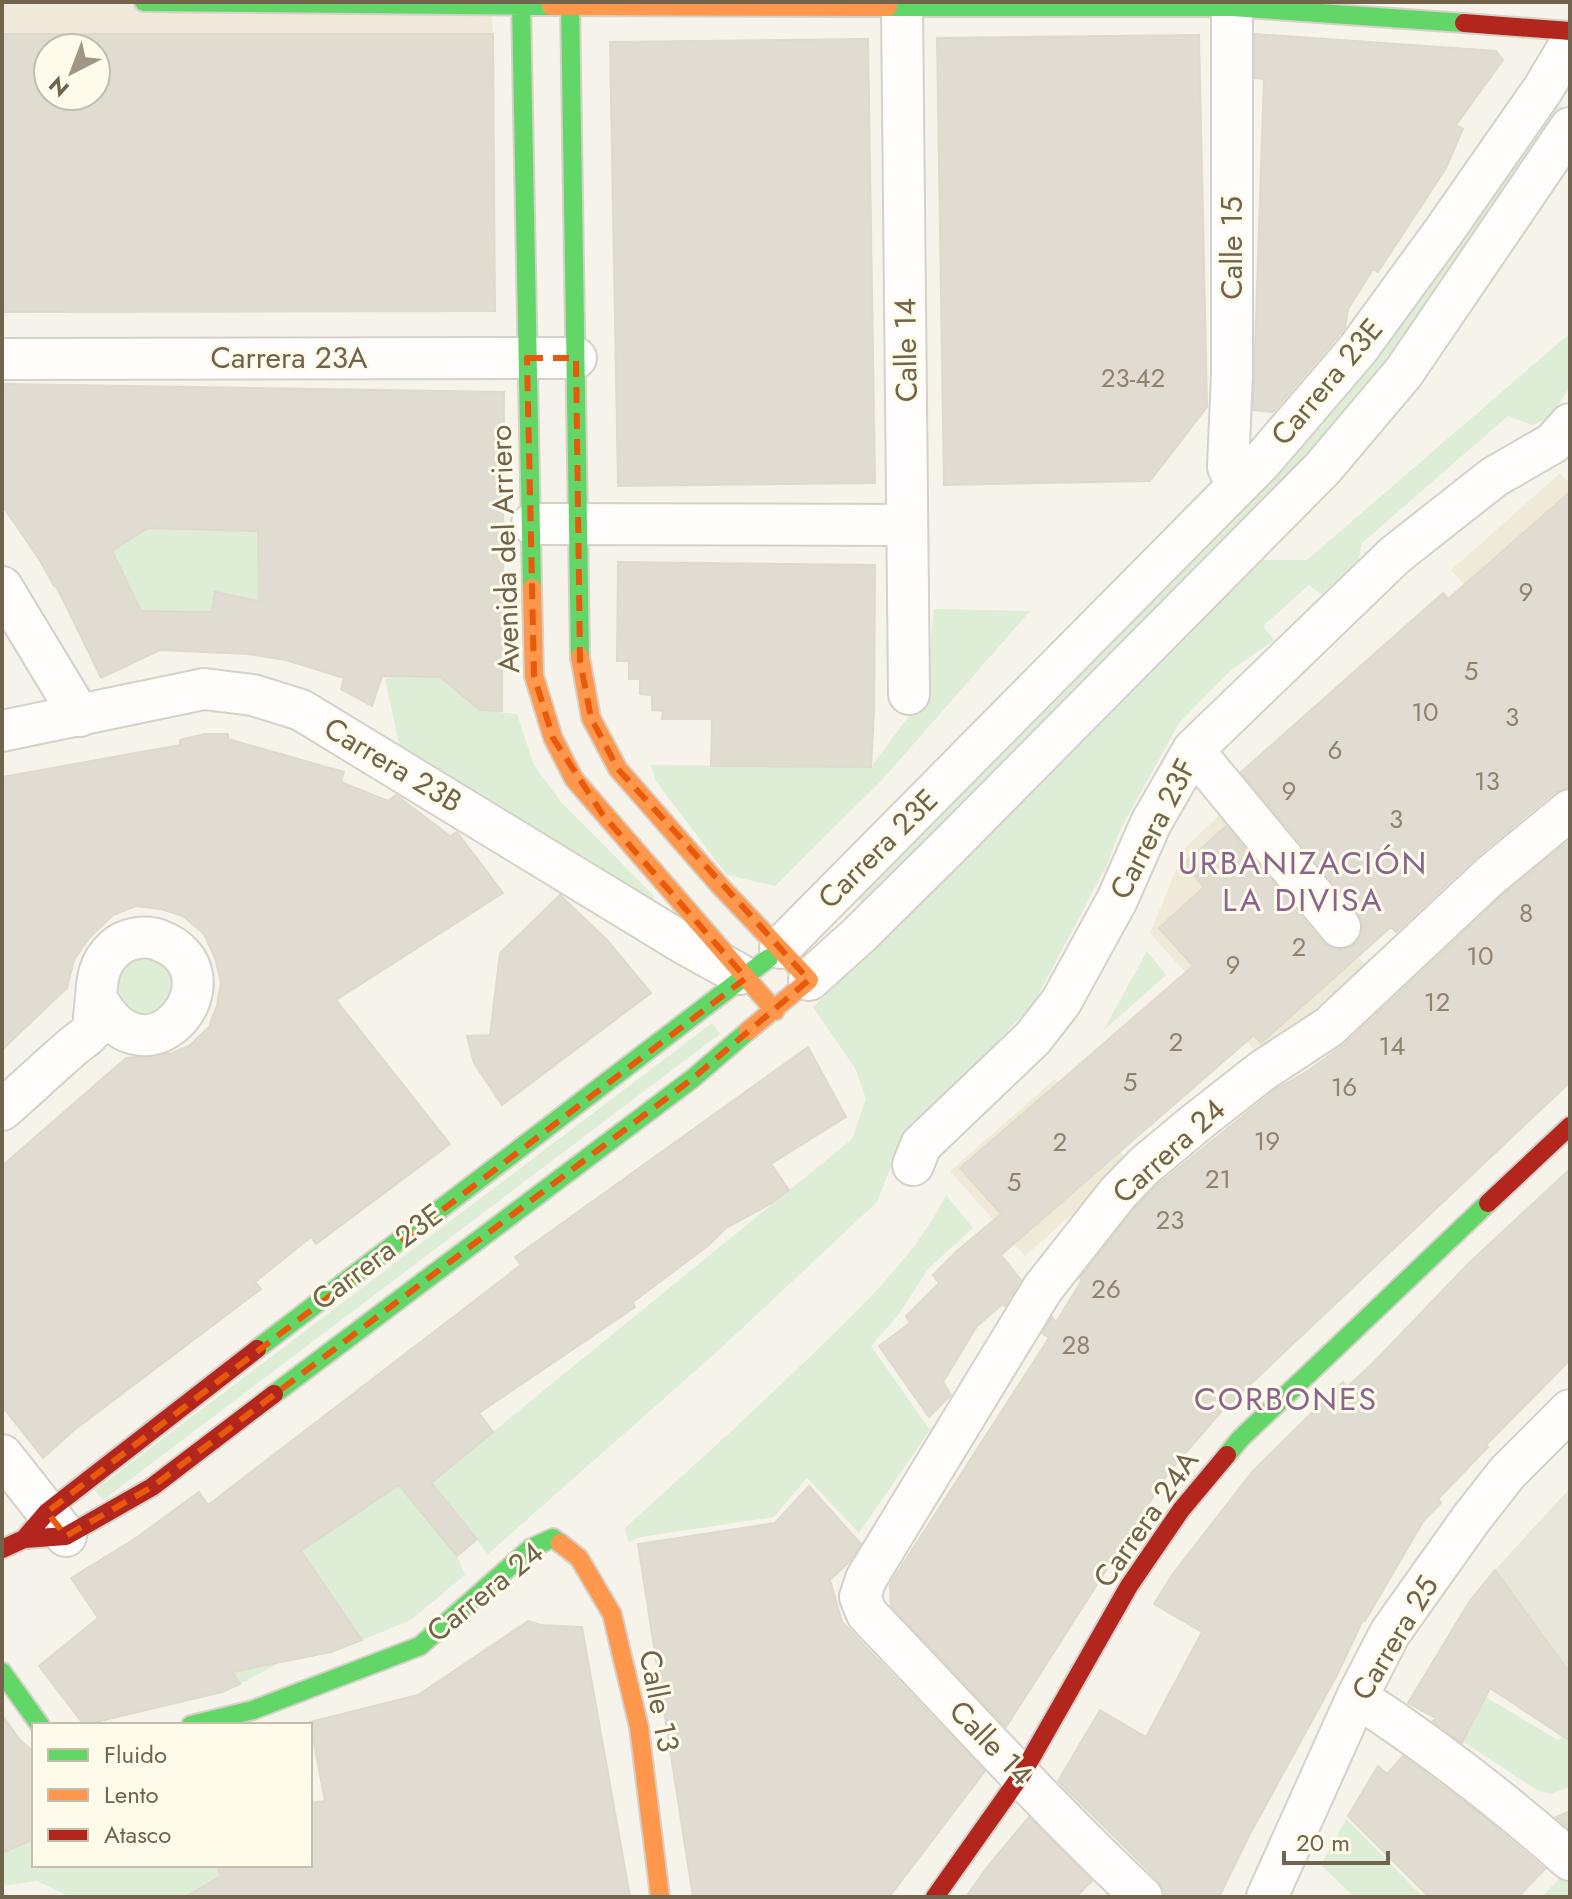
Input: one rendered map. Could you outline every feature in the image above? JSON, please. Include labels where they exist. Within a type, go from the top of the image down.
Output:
[{"type":"street","points":[[144,2],[1232,7],[1570,31]]},
{"type":"street","points":[[570,3],[580,661],[591,718],[618,769],[721,887],[809,980]]},
{"type":"street","name":"Avenida del Arriero","points":[[521,4],[534,676],[553,738],[574,779],[775,1011]]},
{"type":"street","name":"Calle 14","points":[[902,6],[909,694]]},
{"type":"street","name":"Calle 15","points":[[1232,7],[1232,374],[1228,467],[1237,486]]},
{"type":"street","name":"Carrera 23E","points":[[46,1529],[238,1363],[746,978],[780,948],[1237,486],[1358,349],[1498,154],[1570,44]]},
{"type":"street","name":"Carrera 23E","points":[[2,1549],[152,1487],[692,1079],[775,1011],[948,847],[1323,468],[1404,372],[1570,128]]},
{"type":"street","name":"Carrera 23A","points":[[2,359],[576,358]]},
{"type":"street","name":"Carrera 23F","points":[[913,1165],[921,1145],[1033,1038],[1061,1002],[1117,900],[1151,823],[1193,750],[1395,555],[1494,477],[1564,443]]},
{"type":"street","points":[[532,524],[907,525]]},
{"type":"street","points":[[2,587],[80,716]]},
{"type":"street","points":[[534,676],[580,661]]},
{"type":"street","name":"Carrera 23B","points":[[2,731],[204,689],[253,695],[301,710],[683,943],[746,978]]},
{"type":"street","points":[[1193,750],[1340,927]]},
{"type":"street","name":"Carrera 24","points":[[866,1579],[1043,1288],[1118,1193],[1144,1166],[1197,1122],[1262,1071],[1329,1027],[1498,869],[1570,810]]},
{"type":"street","points":[[2,1110],[103,1019]]},
{"type":"street","name":"Carrera 24A","points":[[935,1897],[1022,1774],[1129,1586],[1210,1473],[1240,1439],[1570,1126]]},
{"type":"street","name":"Carrera 25","points":[[1267,1897],[1357,1697],[1390,1633],[1507,1473],[1570,1410]]},
{"type":"street","points":[[2,1455],[46,1529]]},
{"type":"street","name":"Carrera 24","points":[[199,1723],[253,1710],[420,1646],[531,1548],[553,1538]]},
{"type":"street","name":"Calle 13","points":[[553,1538],[579,1558],[612,1614],[639,1727],[660,1897]]},
{"type":"street","name":"Calle 14","points":[[866,1579],[860,1597],[867,1614],[1077,1835],[1142,1897]]},
{"type":"street","points":[[2,1672],[39,1723]]},
{"type":"street","points":[[1357,1697],[1524,1820],[1570,1860]]},
{"type":"highlighted area","points":[[527,358],[576,358],[580,661],[591,718],[618,769],[809,980],[692,1079],[152,1487],[66,1536],[47,1512],[746,978],[603,815],[553,738],[534,676]]},
{"type":"shaded area","points":[[2,2],[491,2],[493,34],[112,35],[112,32],[32,32],[32,35],[2,35]]},
{"type":"shaded area","points":[[1560,473],[1570,484],[1570,704],[1451,570]]},
{"type":"shaded area","points":[[1227,808],[1365,965],[1261,1057],[1150,933],[1185,848]]},
{"type":"shaded area","points":[[1055,1079],[1130,1163],[1025,1256],[950,1171]]},
{"type":"shaded area","points":[[1570,1488],[1570,1673],[1495,1570]]},
{"type":"green space","points":[[1553,102],[1562,107],[1379,374],[1313,449],[866,906],[859,899],[1305,442],[1371,368]]},
{"type":"green space","points":[[1570,333],[1570,386],[1551,418],[1531,425],[1508,416],[1362,543],[1357,567],[1324,596],[1309,585],[1263,626],[1274,640],[1231,670],[1179,723],[1120,830],[1107,865],[1034,1003],[915,1128],[894,1159],[877,1202],[720,1349],[488,1554],[434,1487],[415,1503],[457,1556],[465,1575],[411,1620],[362,1640],[308,1563],[241,1606],[279,1663],[240,1684],[190,1610],[261,1580],[443,1454],[451,1466],[852,1139],[866,1099],[855,1068],[813,1007],[1262,560],[1307,560]]},
{"type":"green space","points":[[127,528],[258,530],[290,608],[215,592],[212,612],[141,611],[128,584],[69,612],[54,586],[133,538]]},
{"type":"green space","points":[[934,609],[1030,611],[882,780],[775,886],[727,875],[655,780],[651,765],[871,767],[926,693]]},
{"type":"green space","points":[[396,676],[440,677],[480,710],[517,714],[534,765],[561,802],[654,896],[650,902],[399,744],[385,679]]},
{"type":"green space","points":[[1147,951],[1166,975],[1103,1031]]},
{"type":"green space","points":[[144,957],[164,966],[173,986],[164,1006],[144,1015],[124,1006],[115,986],[124,966]]},
{"type":"green space","points":[[712,1023],[720,1034],[103,1500],[95,1490]]},
{"type":"green space","points":[[946,1195],[973,1228],[928,1269],[899,1314],[871,1346],[930,1430],[859,1533],[807,1478],[774,1517],[641,1537],[628,1542],[625,1528],[794,1372],[889,1277],[921,1237]]},
{"type":"green space","points":[[1486,1697],[1558,1740],[1570,1733],[1570,1787],[1551,1794],[1535,1789],[1464,1742]]},
{"type":"green space","points":[[1346,1819],[1423,1897],[1354,1897],[1321,1865]]},
{"type":"green space","points":[[32,1840],[32,1867],[218,1867],[227,1897],[70,1897],[37,1881],[2,1886],[2,1853]]},
{"type":"green space","points":[[1567,1870],[1570,1872],[1570,1897],[1542,1897]]},
{"type":"building","points":[[2,34],[32,34],[32,112],[112,112],[112,34],[493,34],[495,311],[2,312]]},
{"type":"building","points":[[1255,34],[1496,51],[1503,60],[1456,125],[1463,129],[1446,168],[1378,272],[1373,269],[1348,309],[1345,328],[1273,412],[1253,410],[1264,79],[1255,78]]},
{"type":"building","points":[[1199,35],[1207,407],[1150,481],[944,485],[937,38]]},
{"type":"building","points":[[868,39],[875,483],[618,486],[610,42]]},
{"type":"building","points":[[2,384],[504,392],[502,711],[480,710],[440,677],[382,676],[372,706],[341,689],[344,678],[286,660],[247,654],[160,650],[101,678],[56,585],[2,505]],"holes":[[[148,528],[258,531],[259,601],[215,592],[212,612],[141,611],[112,551]]]},
{"type":"building","points":[[1570,492],[1570,788],[1555,792],[1475,858],[1396,932],[1391,927],[1261,1043],[1254,1035],[1001,1255],[1021,1280],[1005,1306],[1003,1304],[977,1326],[943,1382],[951,1395],[929,1417],[879,1346],[910,1323],[906,1316],[939,1283],[933,1275],[1001,1214],[960,1168],[1193,966],[1159,928],[1204,887],[1184,864],[1226,826],[1322,942],[1331,948],[1343,950],[1355,944],[1362,934],[1363,924],[1358,912],[1241,772],[1443,593],[1448,599]]},
{"type":"building","points":[[618,562],[875,565],[871,767],[711,766],[712,719],[662,719],[663,711],[652,710],[652,695],[640,694],[640,679],[629,679],[629,661],[617,661]]},
{"type":"building","points":[[204,734],[228,734],[228,739],[344,772],[341,782],[388,801],[396,795],[450,836],[457,832],[503,893],[336,1000],[450,1144],[316,1244],[311,1237],[255,1282],[261,1289],[73,1431],[43,1458],[2,1406],[2,1166],[126,1058],[172,1053],[189,1046],[209,1027],[221,983],[215,958],[204,934],[183,916],[136,906],[113,915],[89,938],[74,960],[67,988],[2,1050],[2,777],[180,745],[180,740]]},
{"type":"building","points":[[1570,840],[1570,1082],[1220,1413],[1169,1472],[1006,1727],[891,1606],[890,1584],[1049,1338],[1042,1333],[1052,1317],[1056,1322],[1082,1280],[1080,1278],[1135,1208],[1160,1183],[1275,1090],[1345,1044],[1505,893]]},
{"type":"building","points":[[560,895],[608,941],[651,993],[502,1105],[474,1063],[467,1036],[490,1035],[500,953]]},
{"type":"building","points":[[808,1047],[846,1117],[771,1164],[789,1190],[726,1228],[709,1245],[633,1302],[635,1307],[479,1413],[493,1432],[431,1483],[477,1539],[457,1556],[399,1485],[301,1551],[362,1640],[331,1652],[232,1672],[240,1684],[222,1692],[82,1723],[39,1666],[98,1618],[71,1578],[133,1540],[199,1492],[208,1505],[521,1265],[515,1257]]},
{"type":"building","points":[[1570,1169],[1570,1360],[1486,1445],[1488,1447],[1438,1499],[1441,1503],[1424,1520],[1363,1620],[1219,1897],[1167,1897],[1158,1880],[1058,1781],[1100,1710],[1146,1737],[1202,1632],[1154,1604],[1172,1575],[1253,1471],[1343,1382],[1347,1387],[1371,1365],[1469,1263]]},
{"type":"building","points":[[809,1486],[861,1544],[850,1561],[830,1580],[842,1622],[985,1771],[889,1897],[693,1897],[638,1544],[775,1523]]},
{"type":"building","points":[[1495,1570],[1570,1673],[1570,1741],[1490,1688],[1462,1743],[1433,1721],[1436,1718],[1408,1703],[1469,1602]]},
{"type":"building","points":[[528,1621],[541,1625],[582,1627],[630,1897],[185,1897],[221,1876],[218,1867],[312,1867],[312,1803],[325,1801],[310,1722],[418,1695]]},
{"type":"building","points":[[2,1715],[20,1740],[32,1750],[32,1840],[2,1853]]},
{"type":"building","points":[[1403,1756],[1479,1813],[1545,1869],[1518,1897],[1429,1897],[1348,1816],[1378,1766],[1387,1774]]},
{"type":"building","points":[[1570,1811],[1570,1830],[1556,1817]]},
{"type":"building","points":[[1029,1817],[1092,1881],[1076,1897],[966,1897],[988,1866]]},
{"type":"traffic: fast","points":[[144,2],[551,6]]},
{"type":"traffic: fast","points":[[521,2],[532,588]]},
{"type":"traffic: fast","points":[[570,2],[580,657]]},
{"type":"traffic: fast","points":[[888,7],[1232,7],[1464,23]]},
{"type":"traffic: fast","points":[[257,1349],[769,958]]},
{"type":"traffic: fast","points":[[274,1394],[692,1079],[748,1031]]},
{"type":"traffic: fast","points":[[1227,1455],[1240,1439],[1488,1203]]},
{"type":"traffic: fast","points":[[199,1723],[253,1710],[420,1646],[531,1548],[553,1538],[560,1543]]},
{"type":"traffic: fast","points":[[2,1672],[39,1723]]},
{"type":"traffic: slow","points":[[551,6],[888,7]]},
{"type":"traffic: slow","points":[[532,588],[534,676],[553,738],[574,779],[775,1011]]},
{"type":"traffic: slow","points":[[580,657],[591,718],[618,769],[721,887],[809,980],[748,1031]]},
{"type":"traffic: slow","points":[[560,1543],[579,1558],[612,1614],[639,1727],[660,1897]]},
{"type":"traffic: jam","points":[[1464,23],[1570,31]]},
{"type":"traffic: jam","points":[[1488,1203],[1570,1126]]},
{"type":"traffic: jam","points":[[24,1539],[47,1512],[257,1349]]},
{"type":"traffic: jam","points":[[2,1549],[24,1539],[66,1536],[152,1487],[274,1394]]},
{"type":"traffic: jam","points":[[935,1897],[1022,1774],[1129,1586],[1181,1510],[1227,1455]]},
{"type":"district","name":"URBANIZACIÓN LA DIVISA","points":[[1303,882]]},
{"type":"district","name":"CORBONES","points":[[1286,1399]]}]
